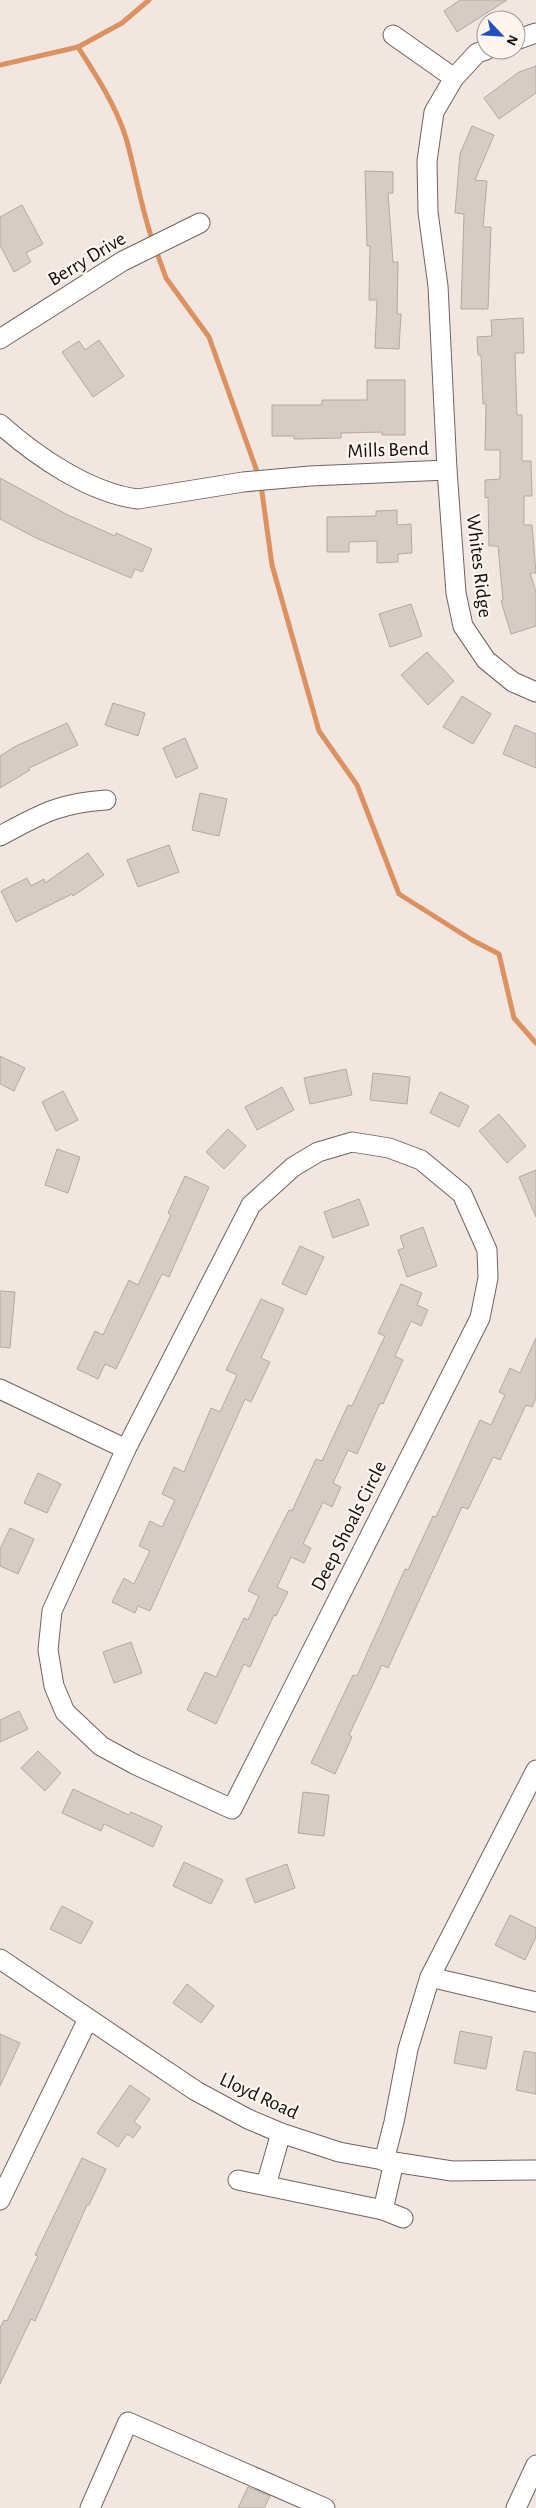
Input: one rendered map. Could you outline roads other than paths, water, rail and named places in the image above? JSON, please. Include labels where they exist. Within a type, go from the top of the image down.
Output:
[{"type":"street","points":[[393,35],[454,78]]},
{"type":"street","name":"Mills Bend","points":[[0,424],[42,456],[97,488],[120,497],[138,499],[272,479],[447,470],[438,286],[428,212],[427,161],[434,112],[454,78],[476,54]]},
{"type":"street","name":"Berry Drive","points":[[0,339],[123,261],[200,223]]},
{"type":"street","name":"Whites Ridge","points":[[447,470],[456,593],[462,626],[486,660],[513,682],[536,692]]},
{"type":"street","points":[[0,836],[48,811],[76,802],[106,800]]},
{"type":"street","name":"Deep Shoals Circle","points":[[352,1142],[389,1148],[421,1160],[462,1194],[487,1250],[488,1278],[480,1318],[232,1809],[136,1765],[101,1746],[65,1712],[54,1686],[48,1650],[52,1611],[126,1448],[251,1205],[293,1167],[318,1152],[352,1142]]},
{"type":"street","points":[[0,1390],[126,1448]]},
{"type":"street","points":[[383,2210],[394,2122],[408,2049],[430,1977],[536,1770]]},
{"type":"street","name":"Lloyd Road","points":[[0,1959],[196,2091],[248,2119],[281,2133],[339,2152],[389,2162],[452,2171],[536,2170]]},
{"type":"street","points":[[430,1977],[536,2002]]},
{"type":"street","points":[[0,2200],[88,2019]]},
{"type":"street","points":[[266,2185],[281,2133]]},
{"type":"street","points":[[238,2180],[383,2210],[403,2218]]},
{"type":"street","points":[[90,2508],[128,2422],[325,2508]]},
{"type":"street","points":[[516,2508],[536,2465]]},
{"type":"waterway","points":[[0,65],[78,47],[122,23],[149,0]]},
{"type":"waterway","points":[[78,47],[105,91],[122,126],[153,242]]},
{"type":"waterway","points":[[156,250],[166,278],[209,337],[259,477]]},
{"type":"waterway","points":[[261,485],[272,565],[319,731],[357,785],[399,894],[472,940],[499,954],[514,1018],[536,1043]]}]
